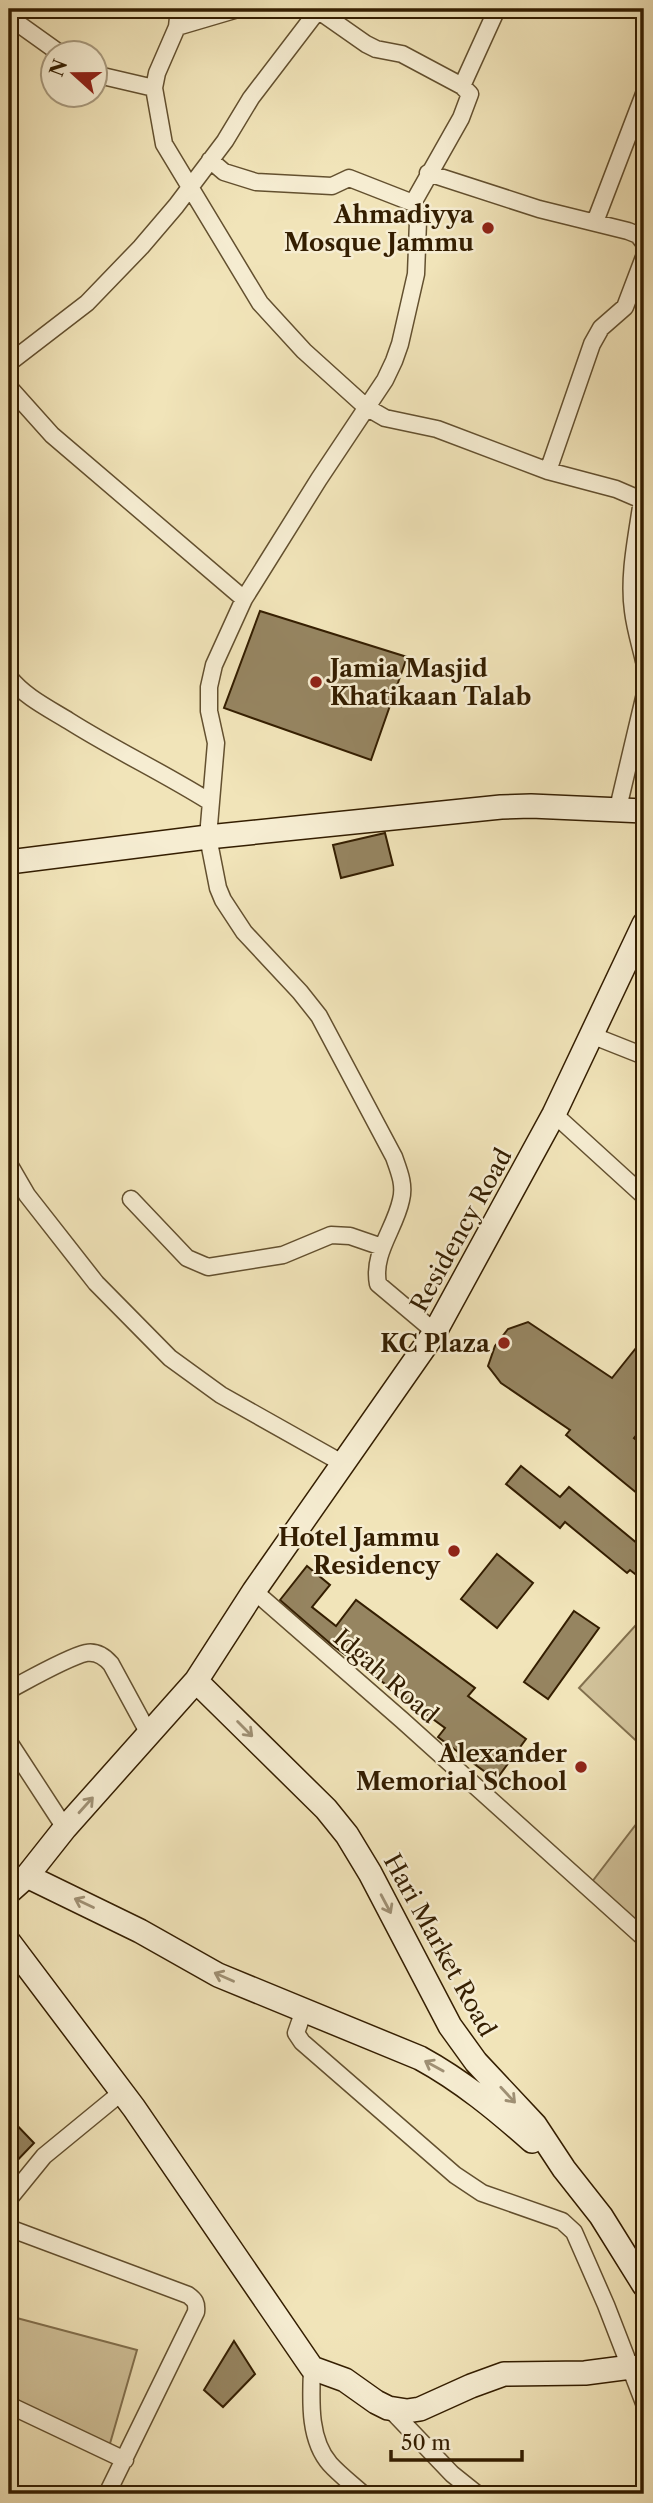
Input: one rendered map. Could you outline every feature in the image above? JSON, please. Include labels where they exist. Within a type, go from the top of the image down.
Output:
[{"type":"street","points":[[179,9],[177,27],[154,88],[164,144],[260,303],[304,351],[366,407],[385,418],[437,429],[548,471],[616,489],[643,501],[632,598],[644,661]]},
{"type":"street","points":[[177,27],[238,9]]},
{"type":"street","points":[[10,358],[87,303],[111,280],[176,206],[225,141],[251,98],[318,9],[366,44],[402,54],[470,91],[461,118],[413,203],[418,221],[416,274],[394,362],[244,599],[214,665],[209,687],[209,711],[216,743],[208,837],[218,888],[230,914],[319,1016],[394,1157],[401,1178],[402,1199],[382,1247],[377,1268],[378,1284],[435,1332]]},
{"type":"street","points":[[462,86],[497,9]]},
{"type":"street","points":[[9,17],[38,38]]},
{"type":"street","points":[[108,77],[154,88]]},
{"type":"street","points":[[595,222],[644,94]]},
{"type":"street","points":[[210,160],[224,172],[256,182],[332,186],[349,178],[413,203]]},
{"type":"street","points":[[428,173],[518,203],[638,235],[644,243]]},
{"type":"street","points":[[548,471],[592,344],[601,328],[625,307],[644,257]]},
{"type":"street","points":[[9,387],[52,435],[244,599]]},
{"type":"street","points":[[9,677],[27,696],[209,802]]},
{"type":"street","points":[[618,808],[644,698]]},
{"type":"street","points":[[9,862],[208,837],[501,807],[618,808],[644,811]]},
{"type":"street","name":"Residency Road","points":[[9,1892],[27,1876],[65,1828],[196,1681],[254,1591],[435,1332],[554,1114],[644,924]]},
{"type":"street","points":[[591,1035],[644,1056]]},
{"type":"street","points":[[554,1114],[644,1196]]},
{"type":"street","points":[[9,1164],[27,1195],[96,1283],[170,1358],[221,1395],[342,1463]]},
{"type":"street","points":[[131,1199],[187,1258],[208,1267],[283,1255],[331,1235],[350,1236],[382,1247]]},
{"type":"street","name":"Idgah Road","points":[[254,1591],[644,1938]]},
{"type":"street","points":[[9,1690],[76,1657],[96,1653],[111,1664],[149,1734]]},
{"type":"street","name":"Hari Market Road","points":[[196,1681],[326,1810],[347,1835],[370,1873],[450,2026],[476,2062],[535,2125],[564,2169],[601,2216],[644,2285]]},
{"type":"street","points":[[9,1742],[65,1828]]},
{"type":"street","points":[[27,1876],[140,1931],[218,1975],[420,2058],[485,2099],[564,2169]]},
{"type":"street","points":[[9,1942],[122,2092],[312,2368],[345,2380],[388,2408],[407,2411],[420,2409],[504,2374],[585,2373],[631,2367]]},
{"type":"street","points":[[304,2010],[296,2033],[302,2042],[455,2175],[482,2193],[562,2221],[574,2232],[644,2403]]},
{"type":"street","points":[[9,2199],[44,2156],[122,2092]]},
{"type":"street","points":[[9,2228],[194,2299],[197,2305],[196,2312],[107,2494]]},
{"type":"street","points":[[312,2368],[311,2402],[315,2434],[320,2447],[329,2463],[363,2494]]},
{"type":"street","points":[[9,2405],[125,2460]]},
{"type":"street","points":[[388,2408],[452,2474],[477,2494]]},
{"type":"shaded area","points":[[644,1616],[644,1748],[579,1688]]},
{"type":"shaded area","points":[[644,1814],[644,1934],[588,1887]]},
{"type":"shaded area","points":[[13,2317],[137,2350],[109,2447],[9,2414],[9,2330]]},
{"type":"building","name":"Jamia Masjid Khatikaan Talab","points":[[260,611],[407,657],[371,760],[224,708]]},
{"type":"building","points":[[385,833],[393,865],[341,878],[333,845]]},
{"type":"building","points":[[528,1322],[612,1378],[644,1338],[644,1426],[634,1438],[644,1446],[644,1499],[566,1435],[570,1430],[501,1383],[488,1366],[495,1346],[508,1329]]},
{"type":"building","points":[[521,1466],[560,1497],[569,1487],[644,1549],[644,1581],[630,1570],[627,1573],[565,1522],[560,1528],[506,1484]]},
{"type":"building","points":[[497,1554],[533,1583],[497,1628],[461,1599]]},
{"type":"building","points":[[307,1566],[330,1585],[312,1607],[336,1626],[356,1600],[475,1688],[468,1696],[526,1739],[496,1780],[438,1737],[445,1728],[332,1645],[280,1600]]},
{"type":"building","points":[[574,1611],[599,1628],[548,1699],[524,1682]]},
{"type":"building","points":[[9,2117],[34,2143],[9,2169]]},
{"type":"building","points":[[234,2341],[255,2374],[223,2407],[204,2390]]},
{"type":"place","name":"Ahmadiyya Mosque Jammu","points":[[488,228]]},
{"type":"place","name":"Jamia Masjid Khatikaan Talab","points":[[316,682]]},
{"type":"place","name":"KC Plaza","points":[[504,1343]]},
{"type":"place","name":"Hotel Jammu Residency","points":[[454,1551]]},
{"type":"place","name":"Alexander Memorial School","points":[[581,1767]]}]
